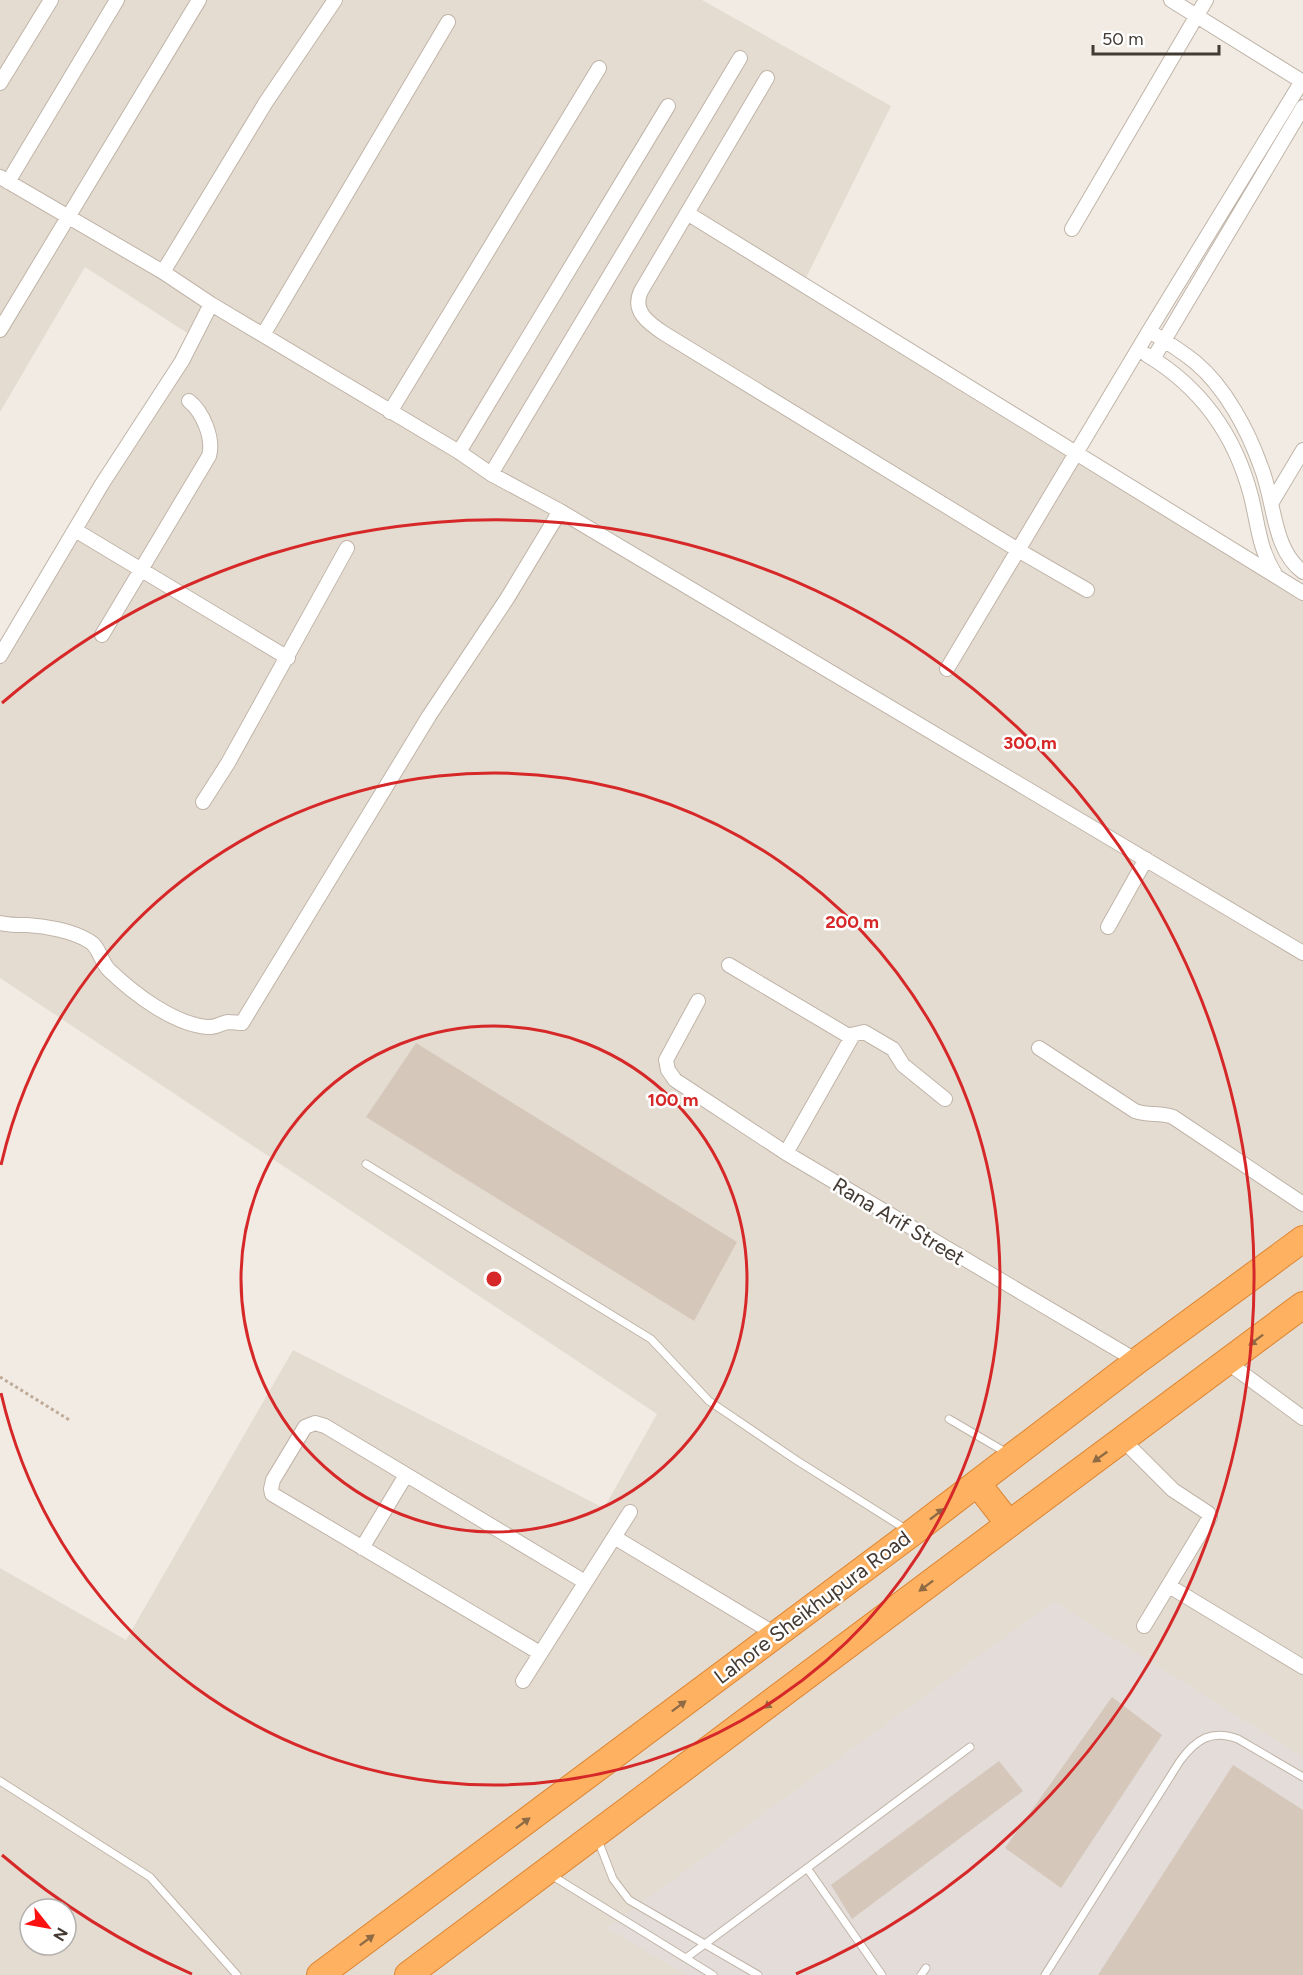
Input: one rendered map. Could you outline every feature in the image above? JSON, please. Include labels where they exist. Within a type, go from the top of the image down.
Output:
[{"type":"highway","name":"Lahore Sheikhupura Road","points":[[320,1975],[912,1533],[1137,1361],[1303,1239]]},
{"type":"highway","points":[[408,1975],[1227,1362],[1295,1316]]},
{"type":"highway","points":[[977,1483],[1009,1524]]},
{"type":"street","points":[[0,83],[51,0]]},
{"type":"street","points":[[117,0],[4,180],[163,272],[211,304],[459,452],[491,474],[560,511],[1303,953]]},
{"type":"street","points":[[0,330],[199,0]]},
{"type":"street","points":[[163,272],[266,102],[334,0]]},
{"type":"street","points":[[947,669],[1138,349],[1302,81],[1171,0]]},
{"type":"street","points":[[1072,229],[1206,0]]},
{"type":"street","points":[[263,335],[448,22]]},
{"type":"street","points":[[491,474],[740,58]]},
{"type":"street","points":[[390,412],[599,68]]},
{"type":"street","points":[[767,78],[638,296],[639,308],[646,320],[1018,550],[1087,590]]},
{"type":"street","points":[[459,452],[668,106]]},
{"type":"street","points":[[1153,358],[1303,107]]},
{"type":"street","points":[[687,213],[1303,593]]},
{"type":"street","points":[[0,656],[102,484],[182,361],[211,304]]},
{"type":"street","points":[[1149,331],[1196,363],[1226,398],[1261,467],[1282,546],[1289,558],[1303,572]]},
{"type":"street","points":[[1138,349],[1190,385],[1225,431],[1246,480],[1263,552],[1277,576]]},
{"type":"street","points":[[102,635],[210,453],[210,444],[203,421],[197,409],[189,401]]},
{"type":"street","points":[[1272,502],[1303,450]]},
{"type":"street","points":[[0,923],[36,926],[79,936],[90,941],[94,944],[102,962],[113,974],[177,1019],[210,1028],[226,1022],[242,1023],[429,716],[508,597],[560,511]]},
{"type":"street","points":[[75,530],[288,658]]},
{"type":"street","points":[[203,802],[288,658],[347,548]]},
{"type":"street","points":[[1108,927],[1146,860]]},
{"type":"street","points":[[729,964],[847,1035],[864,1032],[893,1049],[903,1065],[945,1099]]},
{"type":"street","name":"Rana Arif Street","points":[[698,1001],[666,1060],[668,1070],[675,1080],[786,1154],[1137,1361]]},
{"type":"street","points":[[786,1154],[853,1035]]},
{"type":"street","points":[[1040,1048],[1135,1111],[1142,1114],[1166,1114],[1173,1117],[1303,1204]]},
{"type":"street","points":[[1227,1362],[1303,1418]]},
{"type":"street","points":[[540,1653],[274,1496],[271,1489],[305,1428],[315,1423],[326,1426],[585,1582]]},
{"type":"street","points":[[1123,1440],[1173,1490],[1210,1516],[1144,1626]]},
{"type":"street","points":[[362,1548],[406,1475]]},
{"type":"street","points":[[523,1681],[630,1512]]},
{"type":"street","points":[[614,1536],[775,1634]]},
{"type":"street","points":[[1169,1586],[1303,1667]]},
{"type":"lane","points":[[366,1164],[651,1339],[709,1401],[796,1460],[912,1533]]},
{"type":"lane","points":[[949,1419],[1012,1456]]},
{"type":"lane","points":[[1045,1975],[1180,1761],[1196,1743],[1216,1734],[1229,1736],[1303,1777]]},
{"type":"lane","points":[[686,1959],[970,1747]]},
{"type":"lane","points":[[0,1781],[150,1877],[237,1975]]},
{"type":"lane","points":[[596,1834],[613,1879],[635,1904],[758,1975]]},
{"type":"lane","points":[[807,1868],[882,1975]]},
{"type":"lane","points":[[546,1872],[713,1975]]},
{"type":"path","points":[[0,1377],[71,1421]]},
{"type":"shaded area","points":[[0,0],[702,0],[891,106],[803,284],[1303,593],[1303,1975],[0,1975],[0,1568],[126,1640],[293,1350],[604,1508],[657,1414],[0,978],[0,647],[195,338],[85,267],[0,412]]},
{"type":"shaded area","points":[[1054,1601],[1303,1757],[1303,1975],[686,1975],[607,1928]]},
{"type":"building","points":[[416,1043],[737,1242],[694,1321],[366,1117]]},
{"type":"building","points":[[1112,1697],[1162,1735],[1061,1888],[1005,1848]]},
{"type":"building","points":[[999,1761],[1023,1791],[852,1919],[831,1885]]},
{"type":"building","points":[[1233,1765],[1303,1810],[1303,1975],[1098,1975]]}]
